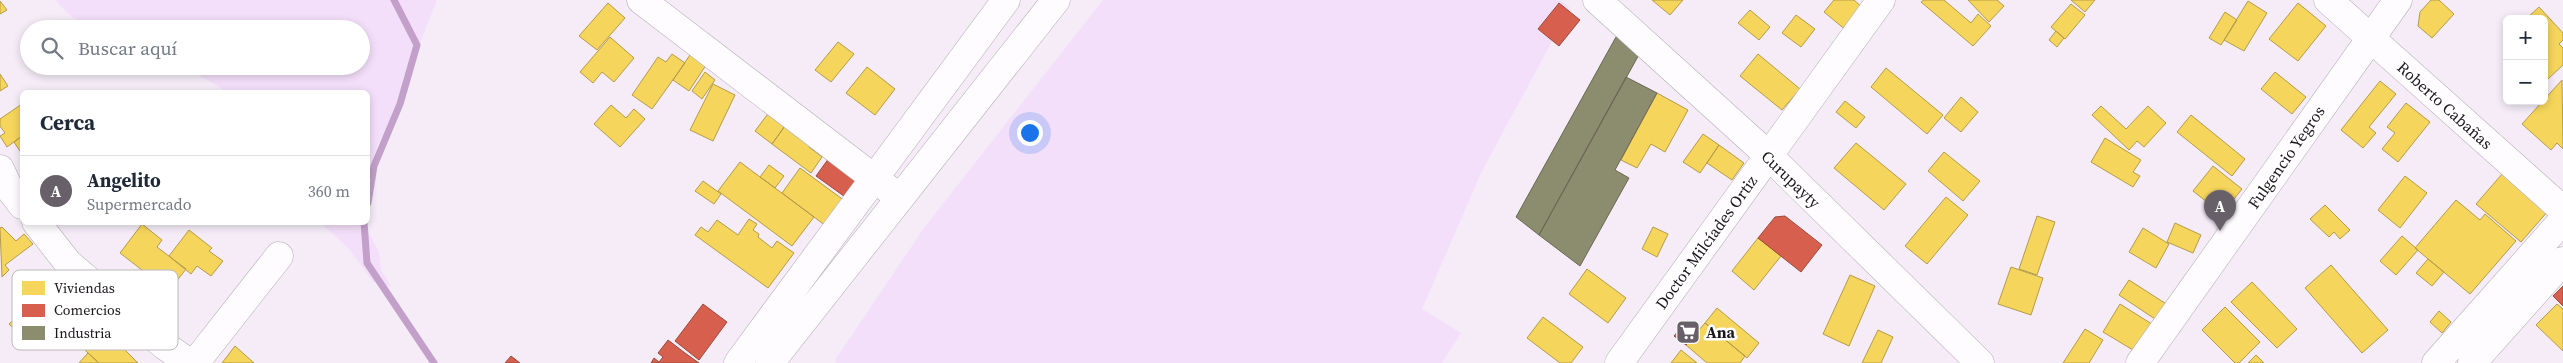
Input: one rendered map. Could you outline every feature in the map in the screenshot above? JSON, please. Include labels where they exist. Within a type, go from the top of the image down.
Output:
[{"type":"street","points":[[641,0],[900,198]]},
{"type":"street","points":[[762,359],[873,178],[1006,0]]},
{"type":"street","points":[[762,359],[900,198],[1056,0]]},
{"type":"street","name":"Curupayty","points":[[1597,0],[1768,155],[1980,363]]},
{"type":"street","name":"Doctor Milcíades Ortiz","points":[[1619,363],[1881,0]]},
{"type":"street","name":"Roberto Cabañas","points":[[2328,0],[2563,210]]},
{"type":"street","name":"Fulgencio Yegros","points":[[2140,363],[2398,0]]},
{"type":"street","points":[[0,169],[9,188],[20,202]]},
{"type":"street","points":[[2436,363],[2563,220]]},
{"type":"street","points":[[38,225],[68,263],[76,270]]},
{"type":"street","points":[[195,363],[279,256]]},
{"type":"street","points":[[2472,363],[2563,261]]},
{"type":"street","points":[[171,350],[190,363]]},
{"type":"shaded area","points":[[56,0],[437,0],[410,68],[402,105],[394,122],[382,136],[375,152],[370,177],[370,90],[224,90],[199,75],[370,75],[370,20],[78,20],[66,11]]},
{"type":"shaded area","points":[[1103,0],[1560,0],[1570,8],[1481,173],[1422,309],[1461,333],[1442,363],[836,363],[835,360],[924,228]]},
{"type":"shaded area","points":[[323,225],[365,225],[379,252],[381,270],[391,286],[373,282],[349,249]]},
{"type":"building: Viviendas","points":[[1652,0],[1683,0],[1670,15]]},
{"type":"building: Viviendas","points":[[1834,0],[1854,0],[1865,10],[1847,31],[1824,12]]},
{"type":"building: Viviendas","points":[[1924,0],[1944,0],[1971,23],[1978,14],[1991,26],[1973,46],[1921,2]]},
{"type":"building: Viviendas","points":[[1968,0],[1997,0],[2004,6],[1989,22]]},
{"type":"building: Viviendas","points":[[2071,0],[2095,0],[2085,12]]},
{"type":"building: Viviendas","points":[[2431,0],[2439,0],[2454,14],[2432,38],[2418,26],[2420,12]]},
{"type":"building: Viviendas","points":[[0,1],[7,10],[0,14]]},
{"type":"building: Viviendas","points":[[2248,1],[2267,13],[2244,51],[2224,40]]},
{"type":"building: Viviendas","points":[[608,3],[625,18],[597,50],[579,36]]},
{"type":"building: Viviendas","points":[[2298,3],[2326,26],[2298,61],[2269,39]]},
{"type":"building: Viviendas","points":[[2071,4],[2085,15],[2065,39],[2051,27]]},
{"type":"building: Viviendas","points":[[2539,7],[2546,15],[2530,15]]},
{"type":"building: Viviendas","points":[[1750,10],[1770,27],[1759,40],[1738,23]]},
{"type":"building: Viviendas","points":[[2225,12],[2237,20],[2221,45],[2209,38]]},
{"type":"building: Viviendas","points":[[1796,15],[1815,29],[1801,47],[1782,33]]},
{"type":"building: Viviendas","points":[[2548,17],[2563,33],[2563,40],[2559,44],[2563,48],[2563,65],[2548,79]]},
{"type":"building: Viviendas","points":[[2056,31],[2064,38],[2057,47],[2049,40]]},
{"type":"building: Viviendas","points":[[610,37],[634,58],[614,82],[602,72],[593,83],[580,72]]},
{"type":"building: Viviendas","points":[[838,42],[854,54],[831,82],[815,70]]},
{"type":"building: Viviendas","points":[[692,52],[708,62],[689,91],[673,80]]},
{"type":"building: Viviendas","points":[[672,54],[685,63],[652,109],[632,95],[658,57],[666,62]]},
{"type":"building: Viviendas","points":[[1758,54],[1800,89],[1782,110],[1740,76]]},
{"type":"building: Viviendas","points":[[867,67],[895,89],[875,115],[846,93]]},
{"type":"building: Viviendas","points":[[1886,68],[1943,115],[1927,134],[1871,87]]},
{"type":"building: Viviendas","points":[[705,72],[715,80],[702,99],[692,91]]},
{"type":"building: Viviendas","points":[[2275,72],[2306,97],[2292,114],[2261,89]]},
{"type":"building: Viviendas","points":[[0,74],[8,86],[0,91]]},
{"type":"building: Viviendas","points":[[2562,80],[2563,149],[2557,143],[2551,150],[2522,124],[2539,105],[2548,105],[2548,95]]},
{"type":"building: Viviendas","points":[[2380,81],[2396,94],[2369,127],[2376,133],[2363,148],[2341,130]]},
{"type":"building: Viviendas","points":[[713,84],[735,95],[713,141],[690,130]]},
{"type":"building: Viviendas","points":[[1657,93],[1688,110],[1665,152],[1651,144],[1637,168],[1621,160]]},
{"type":"building: Viviendas","points":[[1961,97],[1978,112],[1961,132],[1944,118]]},
{"type":"building: Viviendas","points":[[1845,101],[1865,117],[1856,128],[1836,112]]},
{"type":"building: Viviendas","points":[[2406,103],[2430,122],[2398,162],[2382,149],[2395,133],[2387,127]]},
{"type":"building: Viviendas","points":[[20,105],[20,137],[7,147],[0,136],[5,133],[0,126],[0,119]]},
{"type":"building: Viviendas","points":[[611,105],[626,118],[634,109],[645,119],[620,147],[594,124]]},
{"type":"building: Viviendas","points":[[2101,106],[2126,129],[2148,106],[2166,123],[2144,147],[2137,141],[2129,150],[2092,115]]},
{"type":"building: Viviendas","points":[[773,107],[790,119],[772,144],[755,131]]},
{"type":"building: Viviendas","points":[[2191,115],[2245,159],[2232,176],[2177,132]]},
{"type":"building: Viviendas","points":[[790,119],[815,138],[809,147],[822,157],[811,173],[772,144]]},
{"type":"building: Viviendas","points":[[1703,134],[1719,145],[1700,173],[1683,162]]},
{"type":"building: Viviendas","points":[[20,138],[20,151],[14,142]]},
{"type":"building: Viviendas","points":[[2105,138],[2141,160],[2133,172],[2140,176],[2133,187],[2091,162]]},
{"type":"building: Viviendas","points":[[1856,143],[1906,184],[1884,210],[1834,168]]},
{"type":"building: Viviendas","points":[[1719,145],[1744,163],[1732,180],[1707,163]]},
{"type":"building: Viviendas","points":[[1944,152],[1980,181],[1963,201],[1928,171]]},
{"type":"building: Viviendas","points":[[740,162],[814,217],[792,246],[718,191]]},
{"type":"building: Viviendas","points":[[769,165],[784,176],[775,188],[760,177]]},
{"type":"building: Viviendas","points":[[2213,166],[2242,189],[2222,214],[2193,191]]},
{"type":"building: Viviendas","points":[[800,168],[845,201],[826,226],[782,193]]},
{"type":"building: Viviendas","points":[[2503,173],[2548,211],[2521,242],[2476,204]]},
{"type":"building: Viviendas","points":[[2405,176],[2427,193],[2400,228],[2378,210]]},
{"type":"building: Viviendas","points":[[703,181],[721,194],[714,204],[695,191]]},
{"type":"building: Viviendas","points":[[1946,197],[1968,215],[1927,264],[1905,246]]},
{"type":"building: Viviendas","points":[[2456,200],[2480,220],[2485,214],[2516,241],[2470,294],[2415,248]]},
{"type":"building: Viviendas","points":[[2325,205],[2350,230],[2340,239],[2334,232],[2329,237],[2310,219]]},
{"type":"building: Viviendas","points":[[2037,216],[2055,222],[2037,275],[2019,269]]},
{"type":"building: Viviendas","points":[[749,219],[757,224],[753,230],[759,234],[758,237],[772,248],[777,241],[794,253],[768,288],[695,235],[701,227],[708,232],[717,220],[738,235]]},
{"type":"building: Viviendas","points":[[2175,223],[2201,235],[2193,253],[2167,242]]},
{"type":"building: Viviendas","points":[[141,225],[143,225],[162,240],[157,247],[186,269],[178,279],[178,270],[142,270],[120,253]]},
{"type":"building: Viviendas","points":[[2,227],[16,241],[24,234],[33,244],[5,265],[9,270],[2,277],[0,228]]},
{"type":"building: Viviendas","points":[[1653,227],[1668,234],[1657,257],[1642,249]]},
{"type":"building: Viviendas","points":[[2143,228],[2169,244],[2156,268],[2129,252]]},
{"type":"building: Viviendas","points":[[189,230],[212,248],[209,251],[223,261],[211,276],[197,266],[191,274],[169,256]]},
{"type":"building: Viviendas","points":[[2402,236],[2418,250],[2396,275],[2380,261]]},
{"type":"building: Viviendas","points":[[1758,238],[1781,256],[1754,290],[1732,271]]},
{"type":"building: Viviendas","points":[[2428,259],[2444,272],[2432,286],[2416,273]]},
{"type":"building: Viviendas","points":[[2331,265],[2388,330],[2362,353],[2305,288]]},
{"type":"building: Viviendas","points":[[2011,267],[2043,278],[2031,315],[1998,304]]},
{"type":"building: Viviendas","points":[[1587,269],[1626,298],[1608,323],[1569,294]]},
{"type":"building: Viviendas","points":[[1850,275],[1875,286],[1849,346],[1823,334]]},
{"type":"building: Viviendas","points":[[2129,280],[2171,307],[2161,323],[2119,295]]},
{"type":"building: Viviendas","points":[[2252,282],[2297,329],[2277,348],[2231,302]]},
{"type":"building: Viviendas","points":[[2120,304],[2155,326],[2138,353],[2103,332]]},
{"type":"building: Viviendas","points":[[2557,304],[2563,309],[2563,351],[2536,325]]},
{"type":"building: Viviendas","points":[[2225,307],[2260,342],[2239,363],[2235,363],[2202,330]]},
{"type":"building: Viviendas","points":[[1717,308],[1759,343],[1747,358],[1705,323]]},
{"type":"building: Viviendas","points":[[2439,311],[2451,322],[2442,333],[2430,322]]},
{"type":"building: Viviendas","points":[[1543,317],[1583,347],[1571,363],[1560,363],[1527,338]]},
{"type":"building: Viviendas","points":[[1705,323],[1745,356],[1740,363],[1707,363],[1686,345]]},
{"type":"building: Viviendas","points":[[2085,329],[2103,340],[2089,363],[2063,363]]},
{"type":"building: Viviendas","points":[[1878,330],[1893,337],[1881,363],[1862,363]]},
{"type":"building: Viviendas","points":[[235,346],[254,363],[222,363]]},
{"type":"building: Viviendas","points":[[85,350],[125,350],[138,363],[99,363]]},
{"type":"building: Viviendas","points":[[1681,350],[1697,363],[1671,363]]},
{"type":"building: Viviendas","points":[[88,353],[99,363],[79,363]]},
{"type":"building: Viviendas","points":[[2256,355],[2264,363],[2248,363]]},
{"type":"building: Comercios","points":[[1559,3],[1580,20],[1559,46],[1538,29]]},
{"type":"building: Comercios","points":[[829,158],[866,176],[848,199],[816,176]]},
{"type":"building: Comercios","points":[[1785,216],[1822,245],[1801,272],[1758,238],[1775,217]]},
{"type":"building: Comercios","points":[[2563,286],[2563,306],[2553,296]]},
{"type":"building: Comercios","points":[[703,304],[727,322],[699,360],[675,341]]},
{"type":"building: Comercios","points":[[1687,321],[1699,330],[1686,345],[1674,336]]},
{"type":"building: Comercios","points":[[668,340],[699,363],[651,363],[654,358],[659,362],[663,357],[658,353]]},
{"type":"building: Comercios","points":[[511,356],[520,363],[505,363]]},
{"type":"building: Industria","points":[[1616,37],[1641,51],[1539,235],[1516,217]]},
{"type":"building: Industria","points":[[1626,77],[1657,93],[1615,170],[1629,178],[1580,266],[1539,235]]},
{"type":"waterway","points":[[370,191],[374,166],[400,104],[417,45],[394,0]]},
{"type":"waterway","points":[[364,225],[367,263],[434,363]]},
{"type":"place","name":"Angelito","points":[[2220,231]]},
{"type":"place","name":"Ana","points":[[1688,332]]}]
